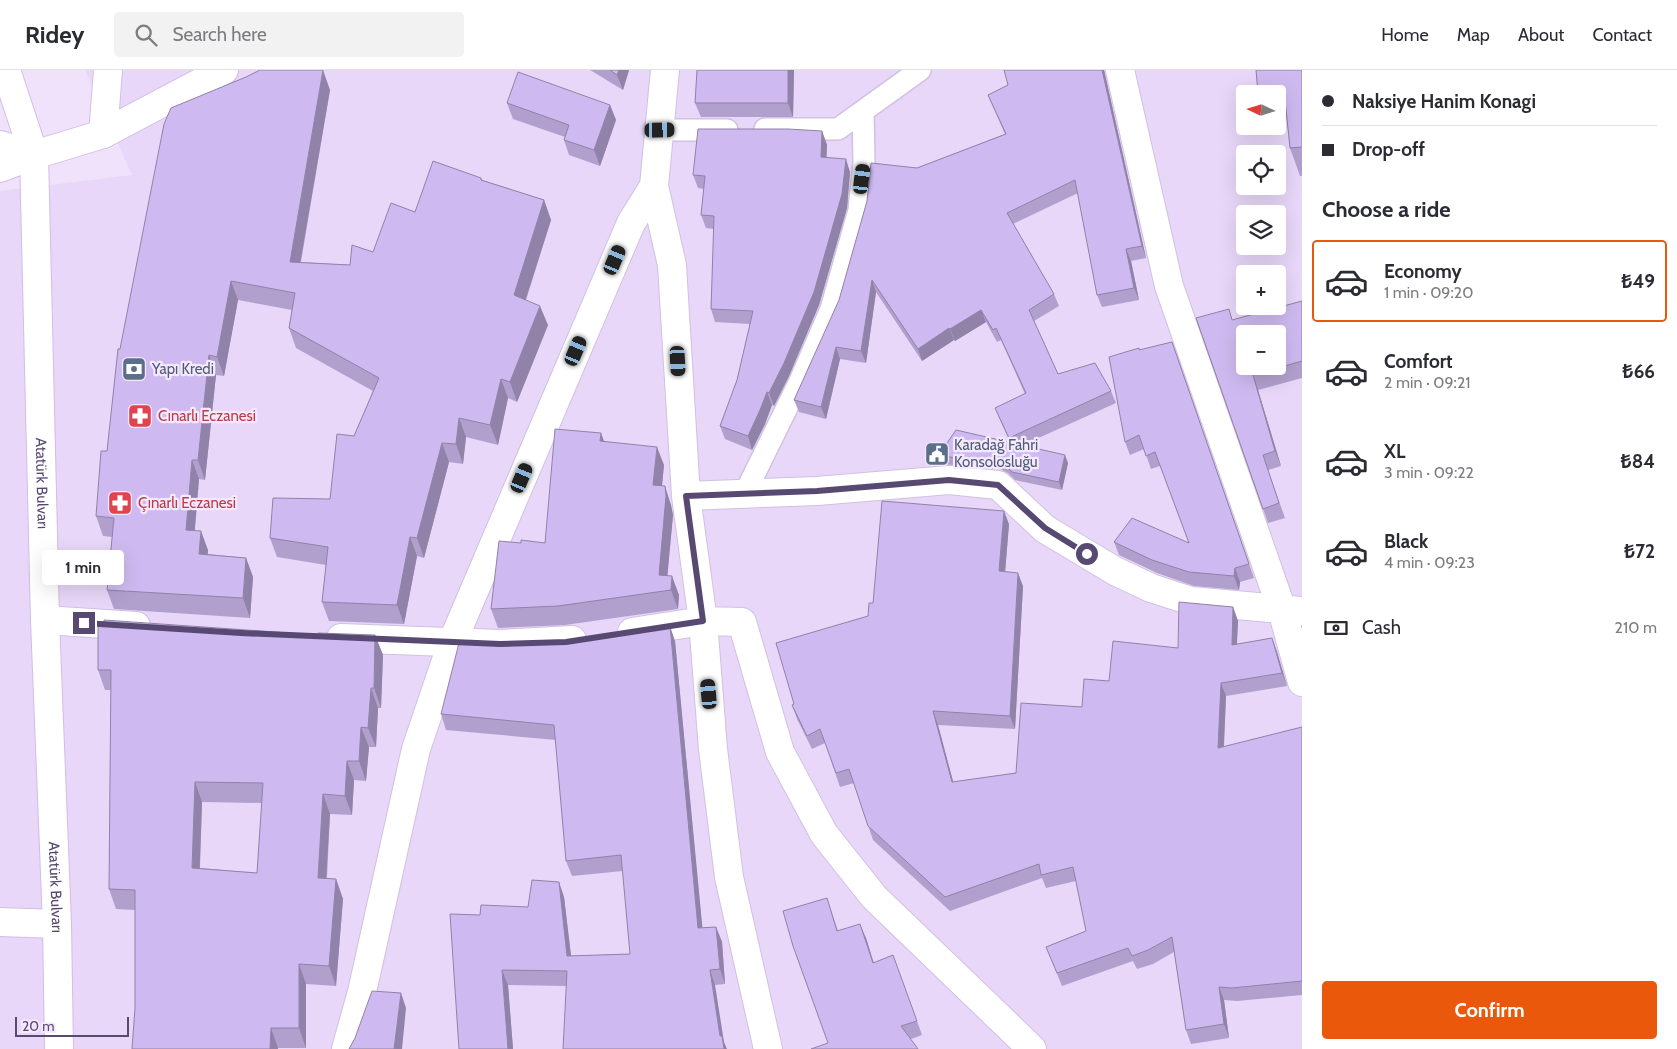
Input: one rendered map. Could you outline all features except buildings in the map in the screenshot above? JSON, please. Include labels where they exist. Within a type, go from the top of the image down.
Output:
[{"type":"street","name":"Atatürk Bulvarı","points":[[6,70],[34,155],[45,620],[57,924],[59,1049]]},
{"type":"street","points":[[103,134],[108,70]]},
{"type":"street","points":[[0,168],[34,155],[103,134],[224,70]]},
{"type":"street","points":[[665,70],[654,186],[672,265],[686,496],[703,621],[713,749],[730,877],[768,1049]]},
{"type":"street","points":[[1120,70],[1169,286],[1292,611],[1302,682]]},
{"type":"street","points":[[0,146],[34,155]]},
{"type":"street","points":[[346,1049],[362,992],[416,749],[452,643],[631,223],[654,186]]},
{"type":"street","points":[[686,496],[817,491],[949,480],[998,485],[1045,528],[1115,571],[1150,588],[1191,601],[1292,611]]},
{"type":"street","points":[[45,620],[162,628]]},
{"type":"street","points":[[318,636],[500,644],[547,642],[600,636],[703,621],[742,622],[780,752],[824,834],[874,897],[1032,1049]]},
{"type":"street","points":[[0,922],[57,924]]},
{"type":"lane","points":[[660,130],[838,129],[920,70]]},
{"type":"lane","points":[[745,493],[800,381],[831,310],[859,210],[864,163],[863,111]]},
{"type":"shaded area","points":[[85,70],[1302,70],[1302,1049],[0,1049],[0,191],[132,175]]},
{"type":"place","name":"Yapı Kredi","points":[[134,369]]},
{"type":"place","name":"Cınarlı Eczanesi","points":[[140,416]]},
{"type":"place","name":"Karadağ Fahri Konsolosluğu","points":[[937,454]]},
{"type":"place","name":"Çınarlı Eczanesi","points":[[120,503]]},
{"type":"route","points":[[84,623],[241,633],[500,644],[566,642],[703,621],[686,496],[817,491],[949,480],[998,485],[1045,528],[1087,554]]}]
